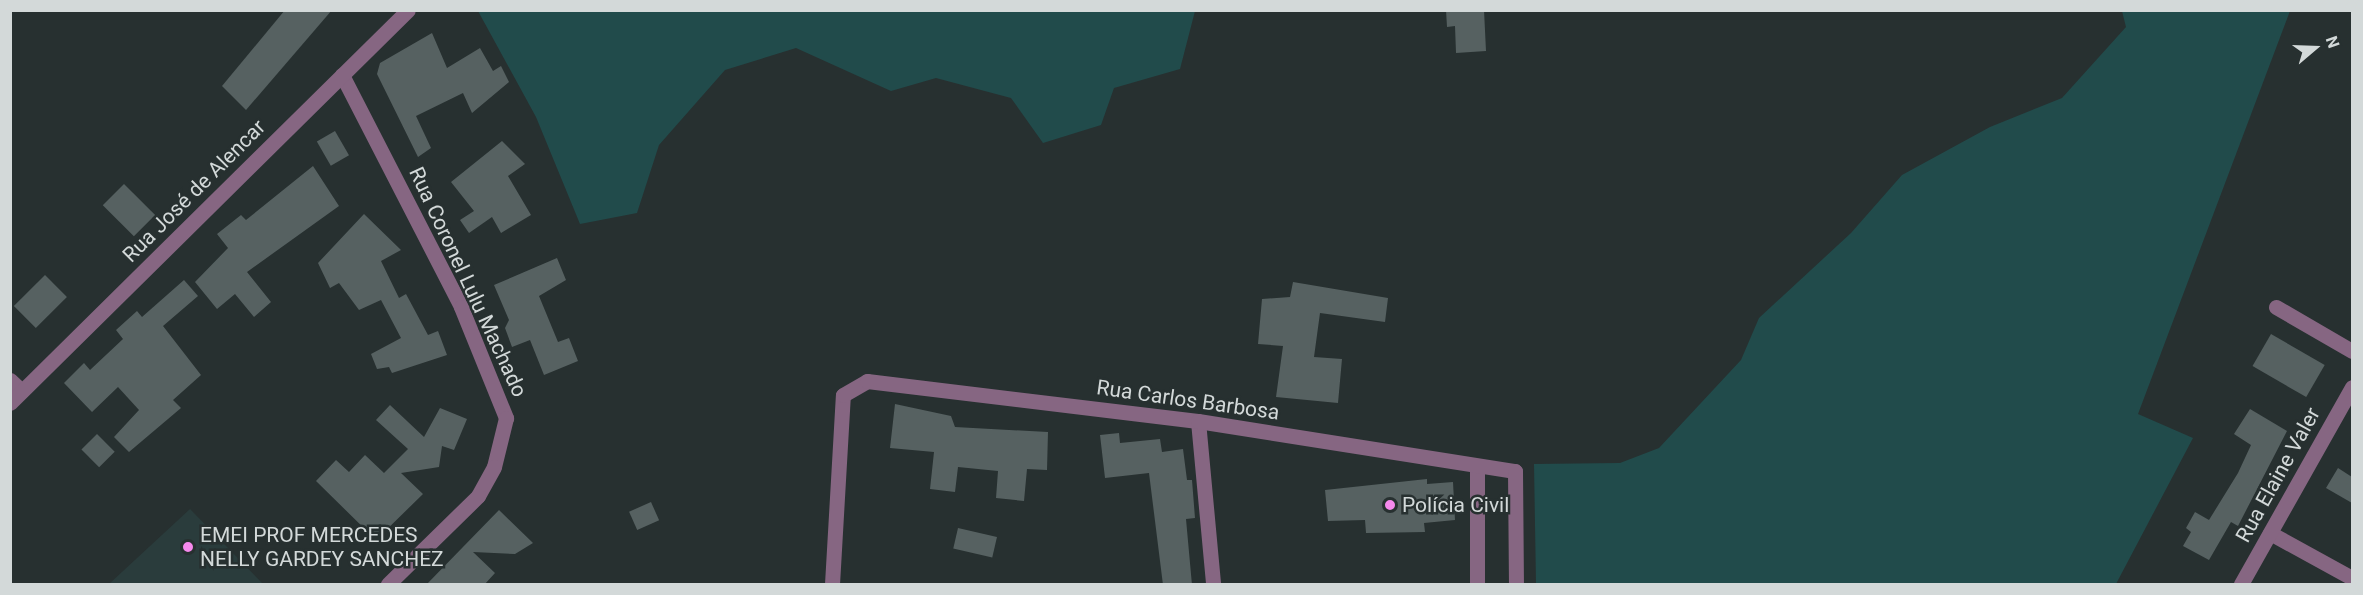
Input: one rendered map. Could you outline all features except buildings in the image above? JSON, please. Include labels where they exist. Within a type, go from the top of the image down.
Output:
[{"type":"street","name":"Rua José de Alencar","points":[[10,404],[408,10]]},
{"type":"street","name":"Rua Coronel Lulu Machado","points":[[342,75],[430,243],[506,418],[497,458],[478,496],[388,585]]},
{"type":"street","points":[[2276,307],[2352,351]]},
{"type":"street","points":[[10,380],[22,391]]},
{"type":"street","name":"Rua Carlos Barbosa","points":[[832,585],[843,395],[854,385],[867,381],[1198,421],[1515,471],[1516,585]]},
{"type":"street","name":"Rua Elaine Valer","points":[[2241,585],[2352,387]]},
{"type":"street","points":[[1198,421],[1213,585]]},
{"type":"street","points":[[1477,466],[1477,585]]},
{"type":"street","points":[[2270,533],[2352,578]]},
{"type":"shaded area","points":[[478,11],[1195,11],[1180,69],[1114,88],[1101,125],[1043,143],[1011,98],[936,78],[891,91],[796,48],[725,70],[659,145],[637,213],[580,224],[536,117]]},
{"type":"shaded area","points":[[2122,11],[2290,11],[2138,414],[2193,438],[2116,584],[1536,584],[1534,464],[1620,463],[1659,448],[1741,360],[1759,318],[1851,233],[1902,175],[1990,127],[2062,98],[2126,27]]},
{"type":"shaded area","name":"EMEI PROF MERCEDES NELLY GARDEY SANCHEZ","points":[[190,509],[263,584],[109,584]]},
{"type":"place","name":"Polícia Civil","points":[[1390,505]]},
{"type":"place","name":"EMEI PROF MERCEDES NELLY GARDEY SANCHEZ","points":[[188,547]]}]
